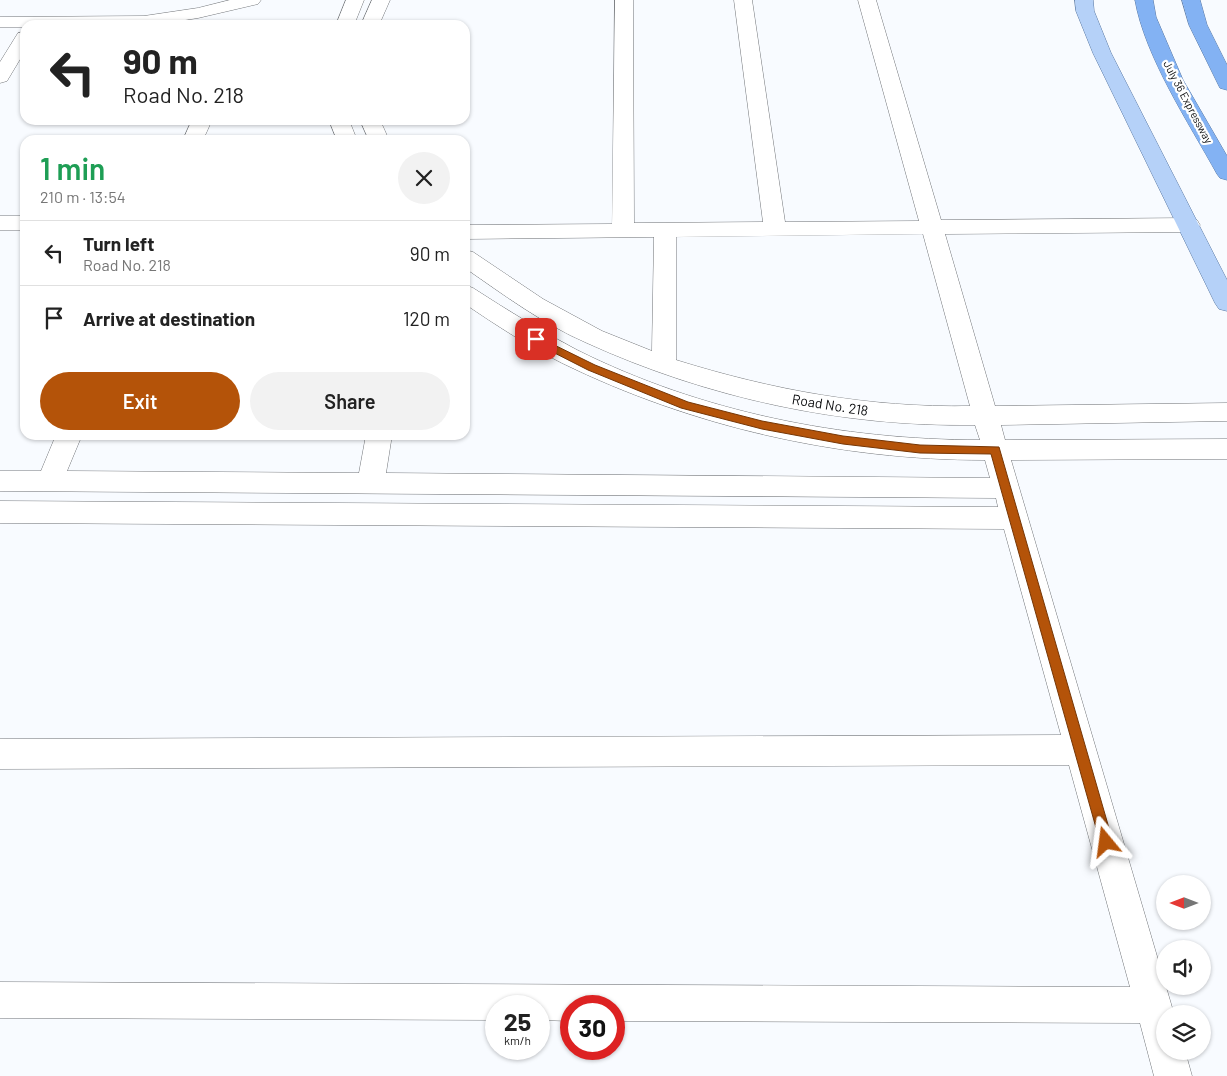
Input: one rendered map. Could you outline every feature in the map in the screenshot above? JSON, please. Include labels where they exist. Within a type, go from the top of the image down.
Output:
[{"type":"highway","name":"July 36 Expressway","points":[[1144,0],[1147,17],[1174,80],[1227,174]]},
{"type":"highway","points":[[1191,0],[1198,25],[1227,84]]},
{"type":"main road","points":[[1084,0],[1085,11],[1102,53],[1227,303]]},
{"type":"street","points":[[186,20],[198,13],[252,0]]},
{"type":"street","points":[[348,20],[356,0]]},
{"type":"street","points":[[372,20],[381,0]]},
{"type":"street","points":[[623,230],[624,0]]},
{"type":"street","points":[[744,0],[775,229]]},
{"type":"street","points":[[867,0],[1156,1015]]},
{"type":"street","points":[[0,22],[20,22]]},
{"type":"street","points":[[0,37],[20,37]]},
{"type":"street","points":[[0,77],[20,45]]},
{"type":"street","points":[[0,223],[20,223]]},
{"type":"street","points":[[470,232],[1189,225]]},
{"type":"street","points":[[664,365],[665,230]]},
{"type":"street","name":"Road No. 218","points":[[470,260],[535,304],[594,337],[664,365],[730,386],[796,401],[874,412],[985,416],[1227,412]]},
{"type":"street","points":[[470,296],[536,339],[591,368],[685,405],[762,425],[843,440],[920,449],[1227,449]]},
{"type":"street","points":[[50,481],[67,440]]},
{"type":"street","points":[[371,483],[378,440]]},
{"type":"street","points":[[0,481],[1006,488]]},
{"type":"street","points":[[0,512],[1015,518]]},
{"type":"street","points":[[0,754],[1080,750]]},
{"type":"street","points":[[0,1000],[1153,1005]]},
{"type":"street","points":[[1169,1060],[1173,1076]]},
{"type":"route","points":[[536,339],[591,368],[685,405],[762,425],[843,440],[920,449],[995,450],[1106,842]]}]
